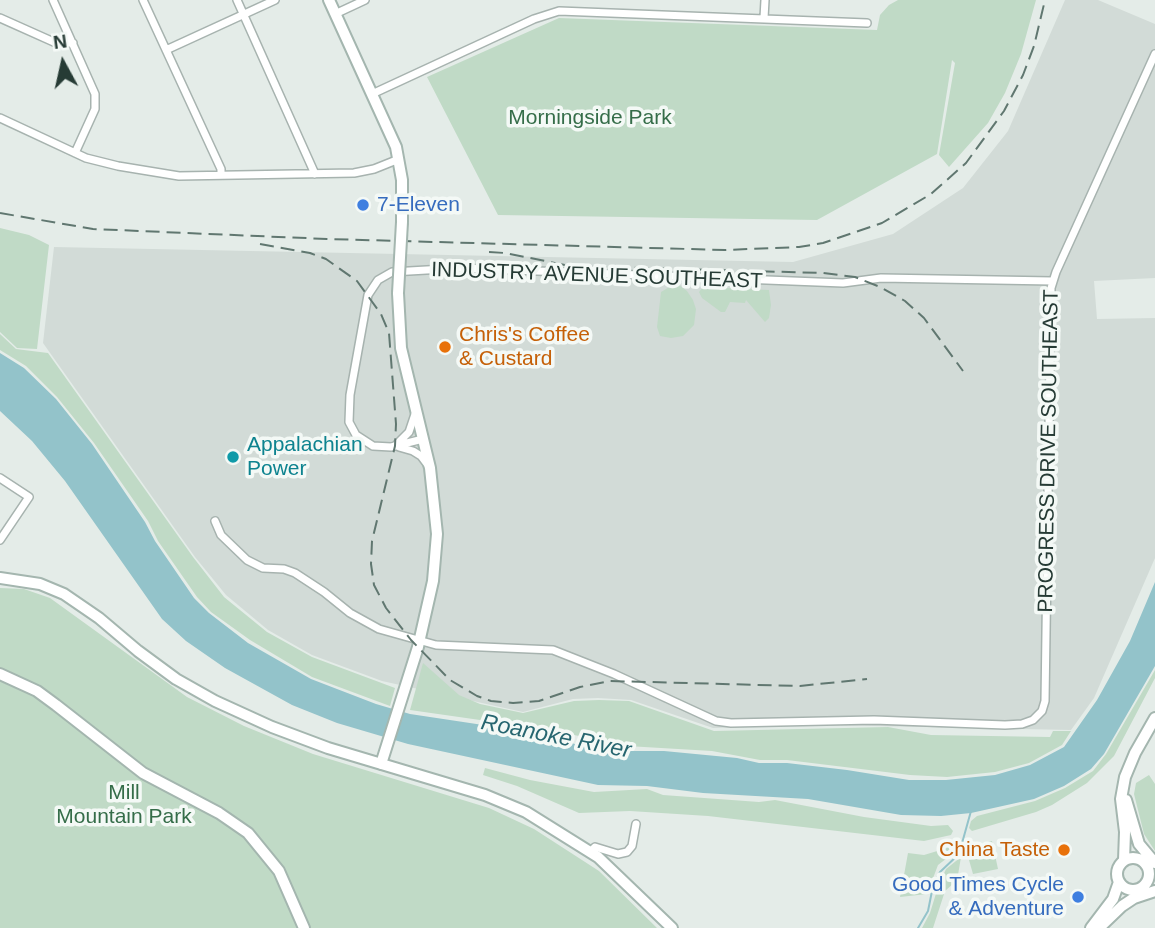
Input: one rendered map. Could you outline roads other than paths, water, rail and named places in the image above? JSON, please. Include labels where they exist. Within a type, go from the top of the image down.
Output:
[{"type":"main road","points":[[328,0],[390,132],[399,159],[402,180],[398,293],[401,348],[430,468],[437,513],[436,561],[419,642],[381,764]]},
{"type":"main road","points":[[0,578],[40,584],[64,594],[99,618],[158,667],[215,701],[301,739],[503,802],[549,825],[616,873],[672,928]]},
{"type":"main road","points":[[0,674],[37,691],[143,773],[242,828],[257,842],[279,871],[303,928]]},
{"type":"main road","points":[[1091,928],[1113,899],[1119,882],[1118,869],[1124,860],[1125,832],[1121,799],[1124,785],[1135,752],[1155,718]]},
{"type":"main road","points":[[1124,785],[1128,811],[1139,844],[1153,869]]},
{"type":"main road","points":[[1125,832],[1137,858],[1153,869]]},
{"type":"main road","points":[[1124,860],[1137,858]]},
{"type":"main road","points":[[1102,915],[1146,883],[1153,869]]},
{"type":"main road","points":[[1119,882],[1126,888],[1138,889],[1155,884]]},
{"type":"main road","points":[[1099,928],[1134,898],[1155,891]]},
{"type":"street","points":[[53,0],[91,83],[96,101],[75,153]]},
{"type":"street","points":[[143,0],[222,175]]},
{"type":"street","points":[[237,0],[315,174]]},
{"type":"street","points":[[166,50],[275,0]]},
{"type":"street","points":[[335,14],[365,0]]},
{"type":"street","points":[[557,0],[559,11]]},
{"type":"street","points":[[764,18],[765,0]]},
{"type":"street","points":[[372,94],[534,19],[559,11],[867,23]]},
{"type":"street","points":[[0,18],[56,43],[73,43]]},
{"type":"street","name":"PROGRESS DRIVE SOUTHEAST","points":[[419,642],[445,646],[553,650],[614,674],[706,718],[727,723],[874,720],[1022,724],[1038,716],[1045,701],[1052,282],[1155,54]]},
{"type":"street","points":[[0,118],[101,163],[179,176],[365,172],[399,159]]},
{"type":"street","name":"INDUSTRY AVENUE SOUTHEAST","points":[[423,439],[382,448],[366,444],[352,429],[348,414],[368,295],[378,280],[392,272],[461,268],[775,282],[842,283],[881,278],[1052,282]]},
{"type":"street","points":[[415,403],[414,423],[395,446],[421,456],[430,468]]},
{"type":"street","points":[[0,478],[29,497],[0,540]]},
{"type":"street","points":[[215,522],[221,535],[247,560],[263,568],[284,569],[295,573],[363,621],[419,642]]},
{"type":"street","points":[[590,852],[595,847],[618,854],[627,852],[632,846],[636,824]]},
{"type":"water","points":[[0,353],[24,368],[56,399],[92,444],[194,598],[209,613],[248,643],[311,679],[410,714],[624,751],[664,751],[737,758],[759,763],[787,763],[847,770],[909,780],[946,780],[995,775],[1030,765],[1064,747],[1097,700],[1130,641],[1155,582],[1155,666],[1104,754],[1091,769],[1064,786],[1034,799],[971,813],[941,816],[901,815],[808,799],[703,793],[647,786],[598,785],[408,744],[337,723],[292,705],[225,668],[186,641],[162,619],[65,481],[32,441],[0,411]]},
{"type":"waterway","points":[[918,928],[928,911],[933,886],[940,872],[959,854],[971,811]]},
{"type":"railway","points":[[0,213],[93,229],[327,239],[725,250],[799,247],[823,243],[882,223],[931,194],[966,163],[1004,111],[1023,75],[1034,46],[1045,0]]},
{"type":"railway","points":[[260,244],[310,253],[326,259],[357,281],[381,314],[389,333],[396,424],[395,446],[372,541],[374,585],[386,608],[411,640],[450,680],[477,696],[491,701],[513,703],[539,701],[580,687],[610,681],[800,686],[867,679]]},
{"type":"railway","points":[[489,252],[570,266],[823,273],[855,277],[905,301],[924,318],[963,371]]},
{"type":"place","name":"7-Eleven","points":[[363,205]]},
{"type":"place","name":"Chris's Coffee & Custard","points":[[445,347]]},
{"type":"place","name":"Appalachian Power","points":[[233,457]]},
{"type":"place","name":"China Taste","points":[[1064,850]]},
{"type":"place","name":"Good Times Cycle & Adventure","points":[[1078,897]]},
{"type":"park label","name":"Morningside Park","points":[[590,118]]},
{"type":"park label","name":"Mill Mountain Park","points":[[124,805]]},
{"type":"water label","name":"Roanoke River","points":[[556,737]]}]
